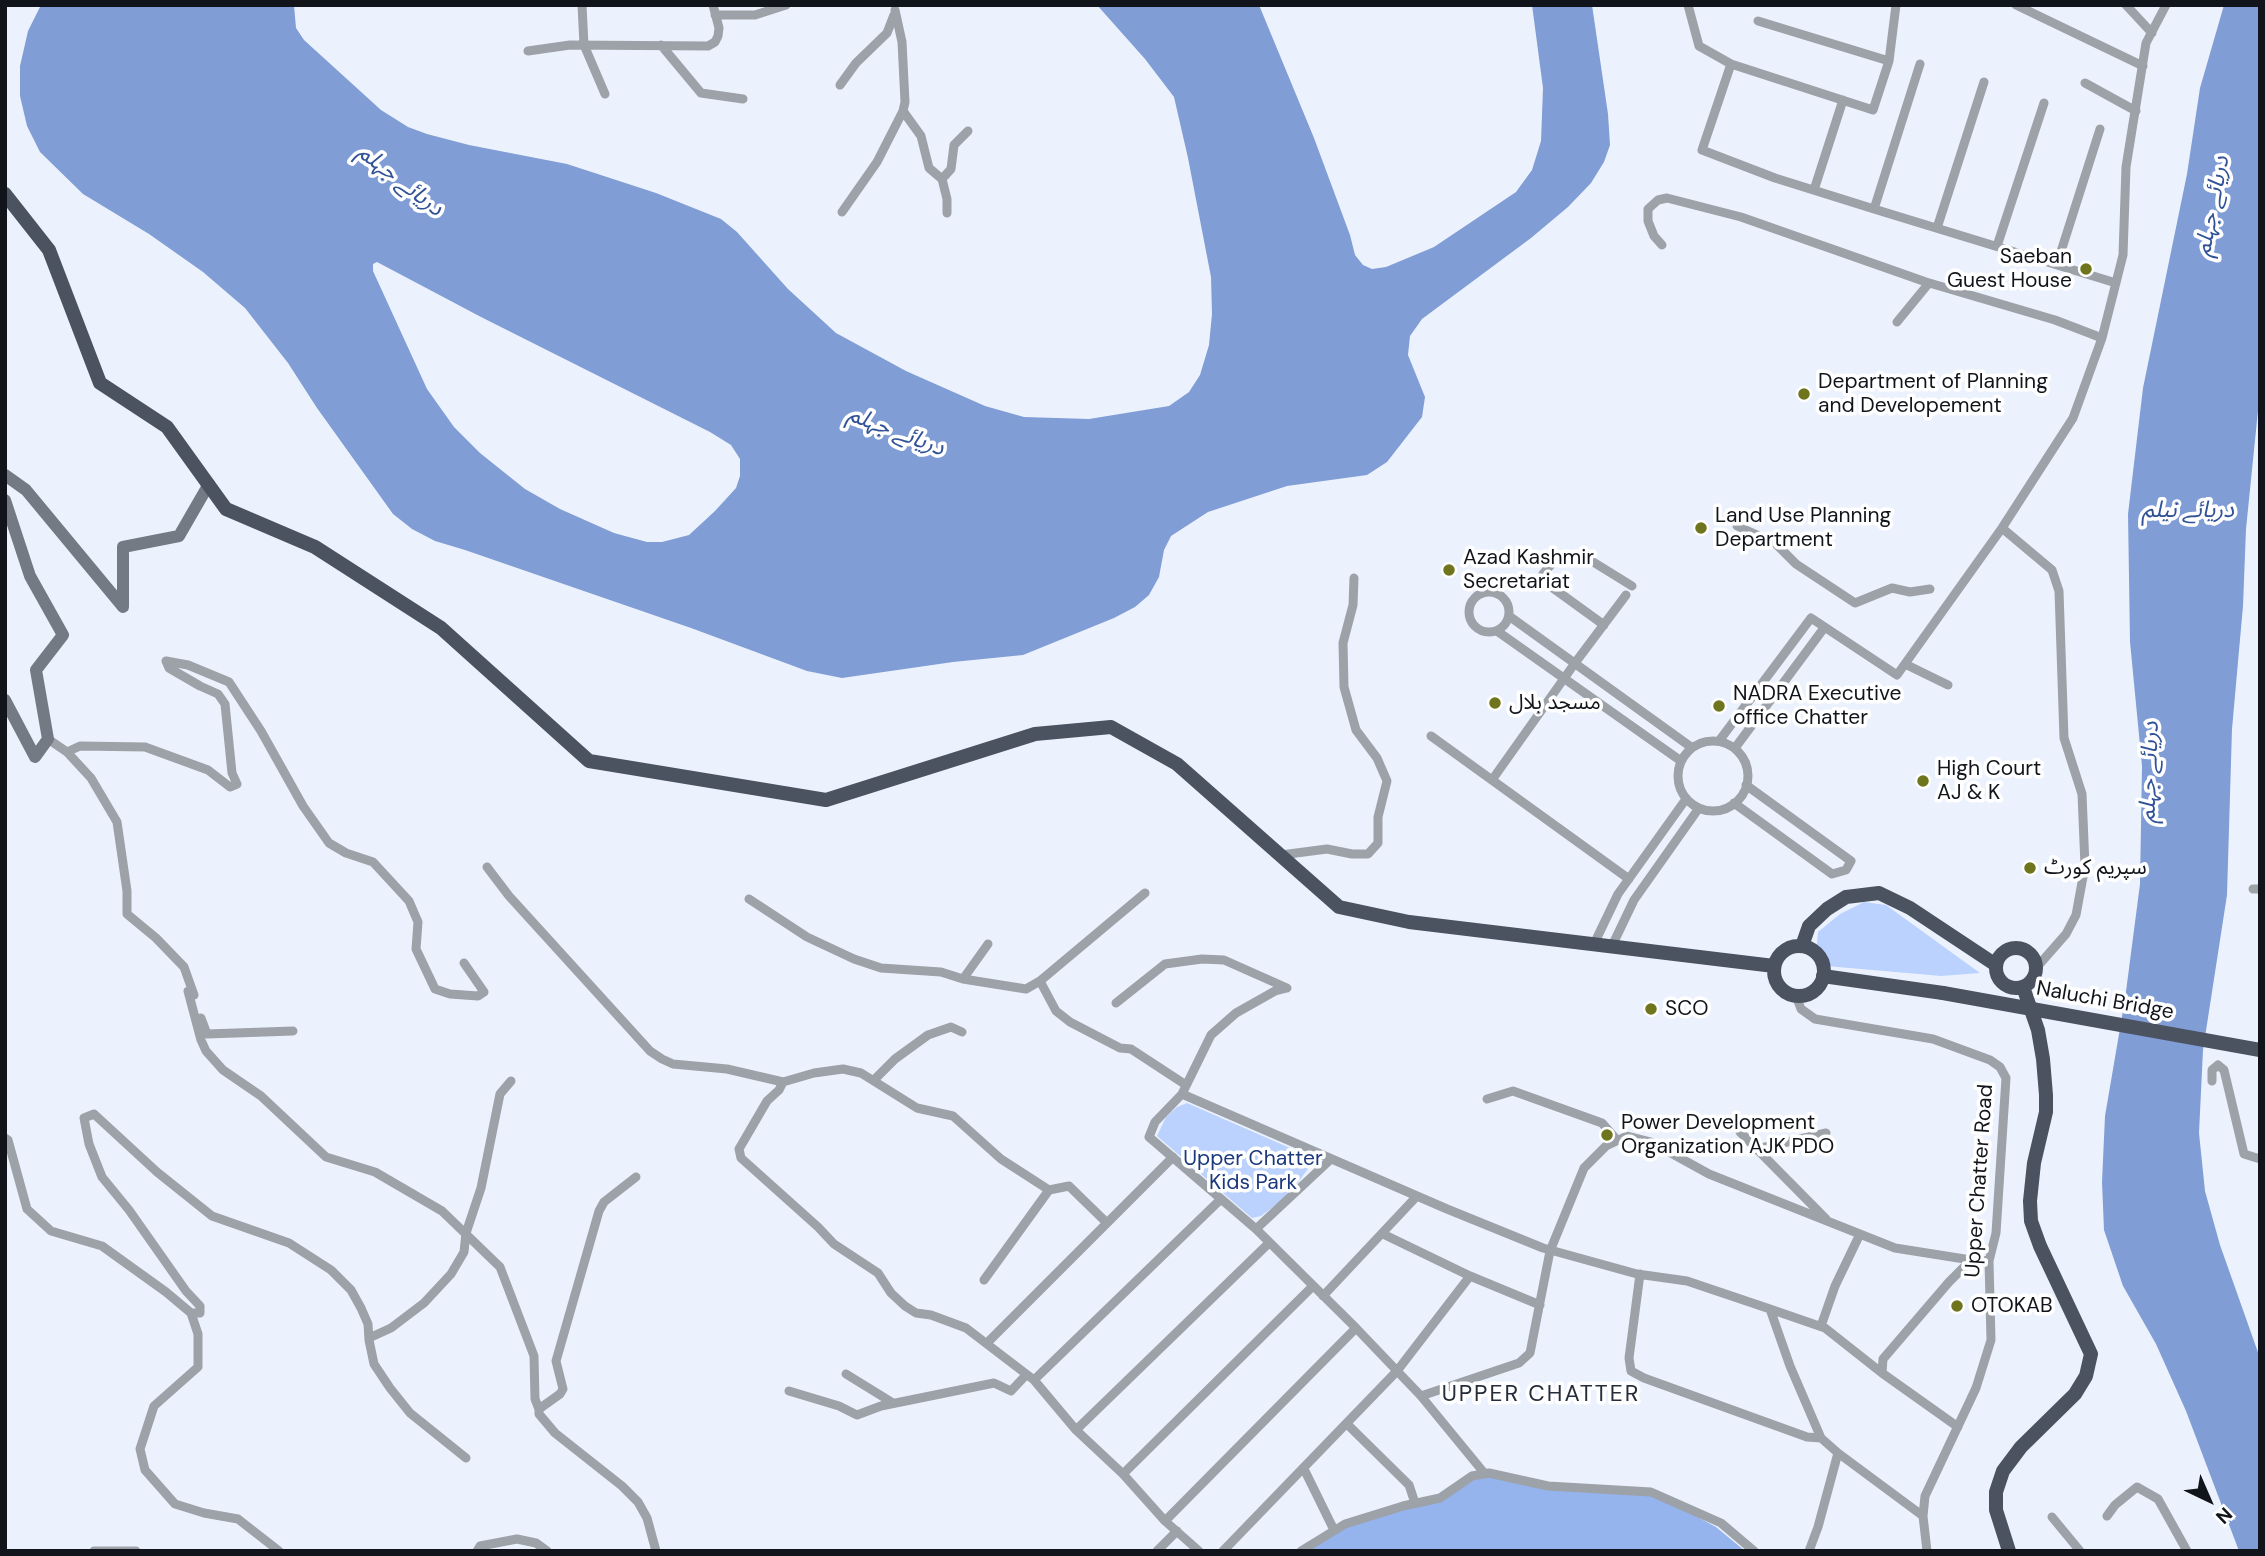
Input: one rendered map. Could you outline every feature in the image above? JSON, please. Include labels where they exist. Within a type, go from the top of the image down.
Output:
[{"type":"highway","points":[[5,194],[49,250],[100,383],[167,427],[226,509],[315,547],[441,628],[589,761],[826,800],[1034,734],[1111,727],[1177,764],[1339,907],[1409,922],[1774,966]]},
{"type":"highway","points":[[1802,946],[1809,926],[1827,909],[1846,897],[1880,894],[1910,908],[1996,965]]},
{"type":"highway","points":[[1802,946],[1819,955],[1823,975],[1812,992],[1796,996],[1788,994],[1776,982],[1774,966],[1782,952],[1789,947],[1802,946]]},
{"type":"highway","points":[[2015,947],[2033,955],[2037,967],[2033,979],[2023,987],[2009,987],[2003,984],[1996,972],[1996,965],[2003,953],[2015,947]]},
{"type":"highway","name":"Naluchi Bridge","points":[[1823,975],[1943,993],[2260,1050]]},
{"type":"highway","points":[[2009,1551],[1996,1510],[1996,1492],[2003,1471],[2021,1447],[2075,1394],[2086,1376],[2091,1354],[2031,1221],[2033,1175],[2046,1112],[2046,1095],[2038,1030],[2023,987]]},
{"type":"main road","points":[[5,475],[26,490],[122,607],[123,547],[179,536],[209,484]]},
{"type":"main road","points":[[5,500],[30,576],[63,635],[36,670],[48,739],[35,757],[5,700]]},
{"type":"street","points":[[582,5],[584,45],[605,94]]},
{"type":"street","points":[[528,51],[584,45],[699,46],[715,43],[719,28],[714,10],[755,15],[786,5]]},
{"type":"street","points":[[1688,5],[1699,46],[1731,64],[1873,110],[1889,61],[1896,5]]},
{"type":"street","points":[[2016,5],[2143,66]]},
{"type":"street","points":[[2126,5],[2152,33]]},
{"type":"street","points":[[2158,5],[2160,17]]},
{"type":"street","points":[[1719,741],[1811,618],[1897,675],[2002,528],[2073,418],[2102,338],[2123,255],[2126,167],[2146,43],[2166,5]]},
{"type":"street","points":[[840,85],[856,63],[887,33],[895,8]]},
{"type":"street","points":[[842,212],[877,162],[903,111],[905,102],[902,42],[895,8]]},
{"type":"street","points":[[1758,21],[1889,61]]},
{"type":"street","points":[[661,45],[701,93],[743,99]]},
{"type":"street","points":[[1731,64],[1702,150],[1814,190],[2116,283]]},
{"type":"street","points":[[1874,209],[1920,64]]},
{"type":"street","points":[[1937,228],[1984,82]]},
{"type":"street","points":[[2085,83],[2136,111]]},
{"type":"street","points":[[1814,190],[1843,100]]},
{"type":"street","points":[[1997,246],[2045,103]]},
{"type":"street","points":[[903,111],[921,136],[929,168],[942,179],[947,213]]},
{"type":"street","points":[[2057,264],[2100,129]]},
{"type":"street","points":[[942,179],[951,169],[954,145],[968,131]]},
{"type":"street","points":[[1662,245],[1654,236],[1648,222],[1648,209],[1658,200],[1667,198],[1741,217],[1929,283],[2055,320],[2102,338]]},
{"type":"street","points":[[1897,322],[1929,283]]},
{"type":"street","points":[[1737,526],[1775,543],[1804,570],[1855,603],[1892,588],[1910,592],[1930,589]]},
{"type":"street","points":[[2002,528],[2052,570],[2059,591],[2064,738],[2082,794],[2085,866],[2076,915],[2066,934],[2037,967]]},
{"type":"street","points":[[1604,625],[1546,583],[1543,574],[1554,561],[1569,558],[1590,561],[1632,586]]},
{"type":"street","points":[[1281,855],[1326,849],[1368,854],[1378,843],[1378,817],[1387,781],[1377,758],[1356,730],[1344,687],[1343,643],[1353,605],[1354,578]]},
{"type":"street","points":[[1483,594],[1496,594],[1507,602],[1507,622],[1497,631],[1485,632],[1474,625],[1469,614],[1472,602],[1483,594]]},
{"type":"street","points":[[1492,780],[1626,595]]},
{"type":"street","points":[[1509,616],[1691,747]]},
{"type":"street","points":[[1735,748],[1824,628]]},
{"type":"street","points":[[1497,631],[1681,761]]},
{"type":"street","points":[[67,752],[80,746],[145,747],[208,770],[230,787],[237,784],[232,773],[225,704],[218,694],[169,668],[166,661],[188,665],[229,682],[303,806],[329,843],[346,853],[373,862],[409,901],[418,922],[415,949],[435,989],[478,996],[484,992],[464,963]]},
{"type":"street","points":[[1905,664],[1948,685]]},
{"type":"street","points":[[1431,736],[1629,879]]},
{"type":"street","points":[[48,739],[67,752],[91,778],[117,822],[127,891],[127,914],[156,938],[184,967],[207,1034],[293,1031]]},
{"type":"street","points":[[1719,741],[1735,748],[1743,757],[1747,768],[1746,785],[1734,803],[1717,811],[1699,808],[1686,799],[1677,778],[1681,761],[1691,747],[1702,742],[1719,741]]},
{"type":"street","points":[[1734,803],[1832,874],[1846,870],[1851,861],[1746,785]]},
{"type":"street","points":[[1593,946],[1618,894],[1686,799]]},
{"type":"street","points":[[1611,948],[1634,900],[1699,808]]},
{"type":"street","points":[[487,867],[650,1051],[673,1064],[727,1069],[783,1082],[814,1073],[843,1069],[861,1073],[916,1108],[953,1116],[1001,1159],[1049,1190]]},
{"type":"street","points":[[749,899],[807,937],[854,959],[881,968],[942,972],[963,979],[1026,989],[1040,981],[1145,893]]},
{"type":"street","points":[[963,979],[988,944]]},
{"type":"street","points":[[1116,1003],[1165,964],[1202,959],[1224,960],[1287,988],[1275,991],[1236,1013],[1211,1035],[1184,1090],[1155,1122],[1149,1137],[1256,1229],[1356,1328],[1421,1396],[1485,1474]]},
{"type":"street","points":[[1040,981],[1056,1011],[1120,1048],[1131,1049],[1184,1090],[1331,1159],[1550,1251],[1640,1274],[1687,1281],[1821,1326],[1958,1427]]},
{"type":"street","points":[[192,989],[188,991],[201,1040],[206,1051],[223,1070],[261,1096],[326,1157],[375,1172],[436,1206],[500,1267],[534,1356],[535,1399],[539,1414],[555,1433],[638,1502],[647,1518],[656,1551]]},
{"type":"street","name":"Upper Chatter Road","points":[[1796,996],[1801,1009],[1815,1019],[1933,1039],[1990,1060],[2000,1067],[2006,1078],[1996,1233],[1989,1261],[1991,1340],[1976,1388],[1925,1496],[1923,1516],[1927,1551]]},
{"type":"street","points":[[874,1080],[895,1059],[928,1035],[951,1027],[962,1032]]},
{"type":"street","points":[[2212,1081],[2212,1070],[2218,1065],[2224,1070],[2244,1154],[2260,1159]]},
{"type":"street","points":[[369,1338],[391,1328],[424,1303],[451,1274],[464,1252],[466,1233],[481,1188],[500,1094],[511,1081]]},
{"type":"street","points":[[783,1082],[767,1101],[739,1149],[741,1158],[834,1244],[878,1273],[891,1293],[905,1306],[915,1312],[932,1315],[966,1328],[1030,1378],[1076,1430],[1124,1474],[1165,1521],[1199,1551]]},
{"type":"street","points":[[1487,1098],[1513,1091],[1602,1123],[1617,1140]]},
{"type":"street","points":[[191,1313],[200,1313],[200,1306],[102,1177],[89,1144],[84,1118],[94,1114],[157,1172],[212,1216],[289,1243],[331,1270],[351,1290],[368,1324],[374,1364],[397,1397],[410,1413],[466,1458]]},
{"type":"street","points":[[1740,1132],[1829,1223]]},
{"type":"street","points":[[1757,1149],[1826,1133]]},
{"type":"street","points":[[1421,1396],[1519,1363],[1530,1353],[1550,1251],[1584,1168],[1605,1146],[1627,1136],[1651,1142],[1709,1174],[1895,1248],[1989,1261]]},
{"type":"street","points":[[5,1138],[8,1140],[27,1209],[51,1231],[102,1246],[191,1313],[198,1334],[198,1367],[153,1406],[140,1449],[145,1470],[175,1504],[238,1519],[279,1551]]},
{"type":"street","points":[[987,1343],[1173,1157]]},
{"type":"street","points":[[1256,1229],[1331,1159]]},
{"type":"street","points":[[539,1409],[563,1389],[556,1361],[599,1211],[604,1202],[636,1177]]},
{"type":"street","points":[[984,1280],[1049,1190],[1069,1186],[1107,1223]]},
{"type":"street","points":[[1323,1296],[1417,1196]]},
{"type":"street","points":[[789,1391],[839,1406],[858,1415],[893,1404],[994,1383],[1012,1391],[1030,1378],[1221,1199]]},
{"type":"street","points":[[1383,1234],[1470,1276],[1540,1305]]},
{"type":"street","points":[[1821,1326],[1835,1286],[1860,1234]]},
{"type":"street","points":[[1076,1430],[1269,1243]]},
{"type":"street","points":[[1882,1373],[1883,1359],[1971,1260]]},
{"type":"street","points":[[1640,1274],[1629,1359],[1631,1371],[1807,1437],[1821,1438]]},
{"type":"street","points":[[1223,1551],[1397,1371],[1470,1276]]},
{"type":"street","points":[[1124,1474],[1314,1286]]},
{"type":"street","points":[[1770,1308],[1790,1366],[1821,1438],[1923,1516]]},
{"type":"street","points":[[1165,1521],[1356,1328]]},
{"type":"street","points":[[846,1374],[893,1404]]},
{"type":"street","points":[[1347,1424],[1409,1485],[1415,1503]]},
{"type":"street","points":[[1809,1551],[1838,1453]]},
{"type":"street","points":[[1304,1469],[1334,1530]]},
{"type":"street","points":[[1301,1551],[1345,1524],[1440,1498],[1472,1476],[1485,1474],[1548,1486],[1651,1492],[1721,1523],[1754,1551]]},
{"type":"street","points":[[2107,1516],[2115,1505],[2137,1486],[2158,1499],[2187,1551]]},
{"type":"street","points":[[2052,1517],[2080,1551]]},
{"type":"street","points":[[1157,1551],[1177,1531]]},
{"type":"street","points":[[477,1551],[480,1546],[517,1539],[536,1543],[547,1551]]},
{"type":"street","points":[[94,1551],[136,1551]]},
{"type":"green space","points":[[1864,902],[1886,905],[1980,973],[1941,976],[1815,965],[1818,932],[1840,914]]},
{"type":"green space","name":"Upper Chatter Kids Park","points":[[1187,1103],[1313,1158],[1310,1166],[1289,1195],[1261,1216],[1252,1218],[1157,1136],[1166,1117],[1177,1107]]},
{"type":"shaded area","points":[[1489,1473],[1548,1486],[1651,1492],[1716,1527],[1745,1551],[1301,1551],[1345,1524],[1440,1498],[1472,1476]]},
{"type":"water","name":"دریائے جہلم","points":[[41,5],[294,5],[296,28],[304,40],[381,110],[408,127],[469,145],[567,164],[656,193],[721,219],[737,232],[788,289],[836,333],[906,371],[985,406],[1024,417],[1089,419],[1169,406],[1189,392],[1200,375],[1209,345],[1211,277],[1174,97],[1145,59],[1097,5],[1259,5],[1314,138],[1355,255],[1363,265],[1372,269],[1386,267],[1434,247],[1516,192],[1532,170],[1541,141],[1543,88],[1532,5],[1592,5],[1610,145],[1604,162],[1591,183],[1568,207],[1422,319],[1410,336],[1408,355],[1425,397],[1422,417],[1387,462],[1367,475],[1287,486],[1208,512],[1171,536],[1164,550],[1159,577],[1149,595],[1135,607],[1023,655],[842,678],[807,671],[691,628],[435,541],[412,529],[393,514],[288,363],[245,308],[203,272],[149,234],[83,194],[40,152],[27,126],[20,96],[20,66],[28,31]],"holes":[[[377,262],[731,445],[740,459],[740,476],[736,488],[689,535],[662,542],[647,542],[614,533],[560,509],[525,489],[480,453],[454,427],[427,389],[373,271],[373,264]]]},
{"type":"water","name":"دریائے نیلم","points":[[2224,5],[2260,5],[2260,391],[2246,529],[2243,606],[2232,729],[2227,895],[2203,1050],[2199,1133],[2205,1191],[2220,1245],[2260,1358],[2260,1551],[2239,1551],[2186,1411],[2156,1344],[2123,1286],[2104,1230],[2102,1182],[2105,1116],[2125,999],[2140,884],[2142,766],[2130,642],[2128,514],[2143,388],[2187,174],[2200,88]]},
{"type":"place","name":"Saeban Guest House","points":[[2086,269]]},
{"type":"place","name":"Department of Planning and Developement","points":[[1804,394]]},
{"type":"place","name":"Land Use Planning Department","points":[[1701,528]]},
{"type":"place","name":"Azad Kashmir Secretariat","points":[[1449,570]]},
{"type":"place","name":"مسجد بلال","points":[[1495,703]]},
{"type":"place","name":"NADRA Executive office Chatter","points":[[1719,706]]},
{"type":"place","name":"High Court AJ & K","points":[[1923,781]]},
{"type":"place","name":"سپریم کورٹ","points":[[2030,868]]},
{"type":"place","name":"SCO","points":[[1651,1009]]},
{"type":"place","name":"Power Development Organization AJK PDO","points":[[1607,1135]]},
{"type":"place","name":"OTOKAB","points":[[1957,1306]]},
{"type":"district","name":"UPPER CHATTER","points":[[1541,1395]]}]
